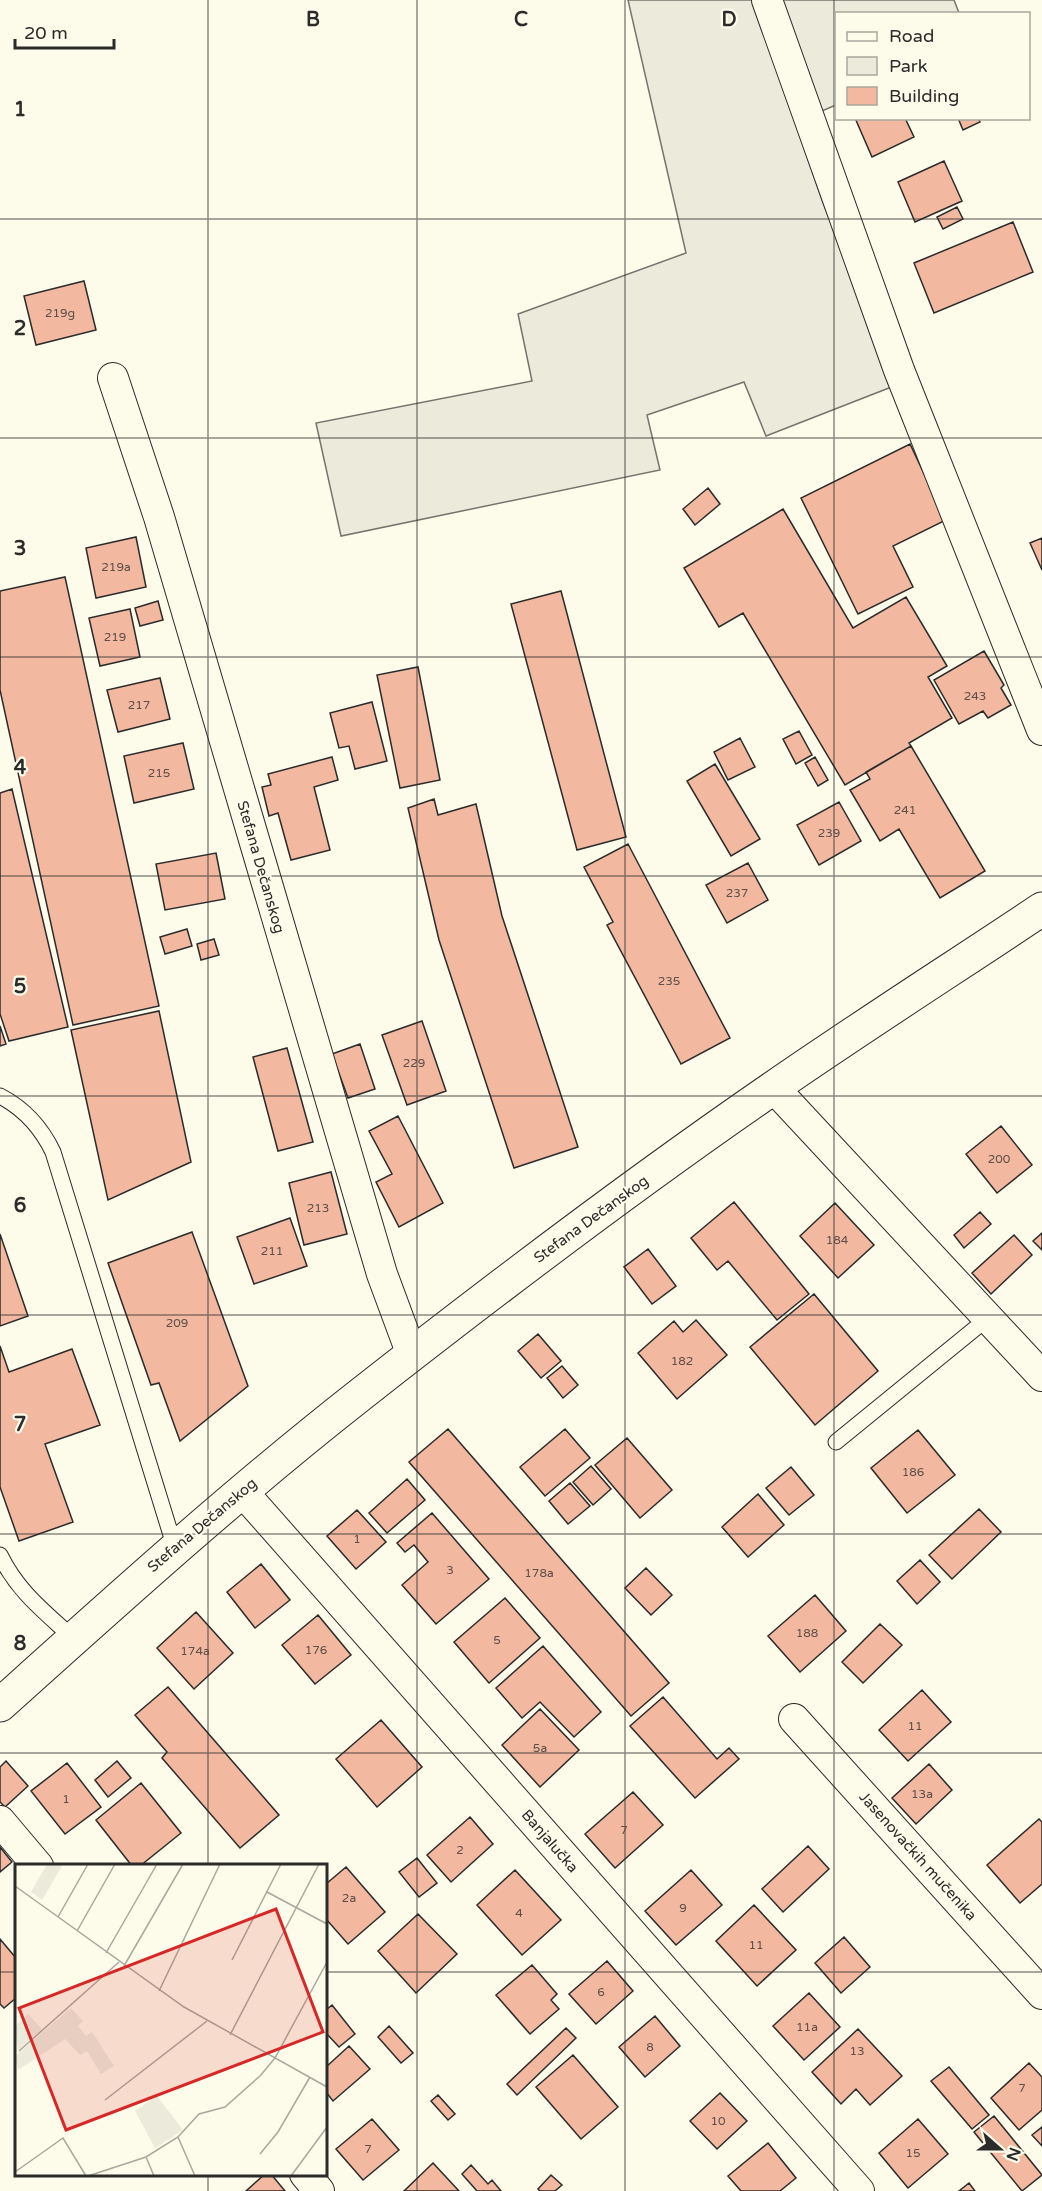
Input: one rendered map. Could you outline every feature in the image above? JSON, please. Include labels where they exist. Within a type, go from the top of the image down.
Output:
[{"type":"main road","name":"Stefana Dečanskog","points":[[0,1704],[175,1548],[358,1396],[577,1229],[773,1088],[1042,909]]},
{"type":"street","points":[[767,0],[899,370],[1042,730]]},
{"type":"street","name":"Stefana Dečanskog","points":[[113,378],[159,517],[382,1274],[412,1355]]},
{"type":"street","points":[[773,1088],[1042,1376]]},
{"type":"street","name":"Banjalučka","points":[[242,1491],[859,2191]]},
{"type":"street","name":"Jasenovačkih mučenika","points":[[794,1719],[1042,1994]]},
{"type":"street","points":[[0,1821],[36,1864]]},
{"type":"street","points":[[306,2176],[319,2191]]},
{"type":"lane","points":[[0,1096],[19,1108],[37,1124],[53,1152],[175,1548]]},
{"type":"lane","points":[[836,1442],[988,1318]]},
{"type":"lane","points":[[0,1555],[10,1575],[22,1591],[74,1639]]},
{"type":"green space","points":[[628,0],[753,0],[822,200],[894,386],[766,436],[744,382],[647,415],[660,470],[341,536],[316,423],[532,381],[518,314],[686,253]]},
{"type":"green space","points":[[782,0],[954,0],[959,12],[835,12],[835,105],[822,111]]},
{"type":"building","points":[[856,120],[906,120],[914,137],[872,157]]},
{"type":"building","points":[[959,120],[979,120],[980,122],[963,130]]},
{"type":"building","points":[[944,161],[962,201],[915,222],[898,182]]},
{"type":"building","points":[[957,207],[963,219],[943,229],[937,217]]},
{"type":"building","points":[[1013,222],[1033,272],[934,313],[914,263]]},
{"type":"building","points":[[84,281],[96,330],[36,345],[24,296]]},
{"type":"building","points":[[910,444],[946,520],[893,546],[913,587],[858,614],[801,498]]},
{"type":"building","points":[[708,488],[720,504],[695,525],[683,509]]},
{"type":"building","points":[[783,509],[853,628],[906,597],[947,666],[928,677],[952,718],[909,743],[911,746],[845,785],[743,613],[719,627],[684,568]]},
{"type":"building","points":[[136,537],[146,587],[96,598],[86,548]]},
{"type":"building","points":[[1042,538],[1042,570],[1030,543]]},
{"type":"building","points":[[65,577],[159,1006],[73,1025],[0,690],[0,591]]},
{"type":"building","points":[[561,591],[626,837],[577,850],[511,604]]},
{"type":"building","points":[[158,601],[163,620],[140,626],[135,608]]},
{"type":"building","points":[[130,609],[140,657],[100,666],[89,618]]},
{"type":"building","points":[[984,651],[1004,685],[1001,688],[1011,705],[988,718],[983,711],[959,724],[934,680]]},
{"type":"building","points":[[418,667],[440,780],[400,788],[377,675]]},
{"type":"building","points":[[160,678],[170,719],[118,732],[107,690]]},
{"type":"building","points":[[372,702],[387,761],[355,769],[349,746],[339,748],[330,713]]},
{"type":"building","points":[[799,731],[812,755],[796,764],[783,739]]},
{"type":"building","points":[[740,738],[755,767],[728,780],[714,752]]},
{"type":"building","points":[[183,743],[194,789],[134,803],[124,756]]},
{"type":"building","points":[[911,746],[985,871],[940,898],[899,829],[880,841],[850,790],[870,779],[866,772]]},
{"type":"building","points":[[332,757],[338,780],[314,787],[330,850],[291,860],[278,813],[269,816],[262,787],[271,785],[268,774]]},
{"type":"building","points":[[815,757],[828,780],[818,786],[805,763]]},
{"type":"building","points":[[715,764],[760,839],[731,856],[687,781]]},
{"type":"building","points":[[12,789],[68,1027],[9,1041],[0,1014],[0,793]]},
{"type":"building","points":[[434,799],[438,815],[476,804],[502,916],[578,1147],[514,1168],[439,940],[408,808]]},
{"type":"building","points":[[839,802],[861,841],[819,865],[797,825]]},
{"type":"building","points":[[628,844],[730,1038],[681,1064],[607,925],[613,922],[584,867]]},
{"type":"building","points":[[216,853],[225,899],[165,910],[156,864]]},
{"type":"building","points":[[748,863],[768,900],[727,923],[706,885]]},
{"type":"building","points":[[187,929],[192,946],[165,954],[160,937]]},
{"type":"building","points":[[214,939],[219,955],[201,960],[197,944]]},
{"type":"building","points":[[159,1011],[191,1162],[108,1200],[71,1030]]},
{"type":"building","points":[[422,1021],[446,1091],[407,1105],[382,1035]]},
{"type":"building","points":[[0,1026],[6,1044],[0,1046]]},
{"type":"building","points":[[360,1044],[375,1089],[348,1098],[332,1054]]},
{"type":"building","points":[[287,1048],[313,1142],[278,1151],[253,1057]]},
{"type":"building","points":[[398,1116],[443,1203],[399,1227],[376,1182],[392,1174],[369,1131]]},
{"type":"building","points":[[1001,1126],[1032,1165],[997,1193],[966,1154]]},
{"type":"building","points":[[331,1172],[347,1234],[304,1245],[289,1183]]},
{"type":"building","points":[[734,1202],[809,1294],[777,1320],[728,1261],[717,1270],[691,1238]]},
{"type":"building","points":[[835,1203],[874,1245],[838,1278],[800,1236]]},
{"type":"building","points":[[980,1212],[991,1224],[964,1248],[954,1235]]},
{"type":"building","points":[[290,1218],[307,1266],[254,1284],[237,1237]]},
{"type":"building","points":[[192,1232],[248,1386],[180,1441],[159,1383],[151,1385],[108,1263]]},
{"type":"building","points":[[1042,1233],[1042,1250],[1033,1241]]},
{"type":"building","points":[[0,1234],[28,1316],[0,1326]]},
{"type":"building","points":[[1014,1235],[1032,1255],[991,1294],[972,1273]]},
{"type":"building","points":[[648,1249],[676,1286],[652,1304],[624,1267]]},
{"type":"building","points":[[814,1294],[878,1371],[815,1425],[750,1347]]},
{"type":"building","points":[[696,1320],[727,1355],[677,1399],[638,1353],[674,1321],[683,1332]]},
{"type":"building","points":[[538,1334],[561,1361],[541,1378],[518,1351]]},
{"type":"building","points":[[0,1346],[9,1372],[72,1349],[100,1425],[45,1444],[73,1522],[19,1541],[0,1487]]},
{"type":"building","points":[[562,1366],[578,1385],[563,1398],[547,1378]]},
{"type":"building","points":[[448,1429],[669,1683],[631,1716],[409,1462]]},
{"type":"building","points":[[565,1429],[590,1458],[545,1496],[520,1467]]},
{"type":"building","points":[[918,1430],[955,1475],[907,1513],[871,1468]]},
{"type":"building","points":[[627,1438],[672,1490],[640,1518],[595,1465]]},
{"type":"building","points":[[591,1466],[611,1489],[593,1505],[573,1482]]},
{"type":"building","points":[[791,1467],[814,1495],[789,1515],[766,1488]]},
{"type":"building","points":[[407,1479],[425,1500],[387,1533],[369,1513]]},
{"type":"building","points":[[570,1483],[590,1506],[568,1524],[549,1501]]},
{"type":"building","points":[[758,1494],[784,1525],[748,1557],[722,1527]]},
{"type":"building","points":[[979,1509],[1001,1532],[952,1579],[929,1555]]},
{"type":"building","points":[[357,1510],[386,1542],[356,1569],[327,1536]]},
{"type":"building","points":[[432,1513],[489,1579],[436,1624],[402,1585],[428,1562],[414,1545],[405,1552],[397,1543]]},
{"type":"building","points":[[920,1560],[940,1582],[917,1604],[897,1581]]},
{"type":"building","points":[[261,1564],[290,1600],[255,1628],[227,1592]]},
{"type":"building","points":[[646,1568],[672,1595],[651,1615],[625,1588]]},
{"type":"building","points":[[815,1595],[846,1631],[800,1672],[768,1636]]},
{"type":"building","points":[[505,1598],[540,1638],[489,1683],[454,1642]]},
{"type":"building","points":[[196,1612],[233,1653],[194,1689],[157,1648]]},
{"type":"building","points":[[318,1615],[351,1655],[315,1684],[282,1645]]},
{"type":"building","points":[[880,1624],[902,1645],[863,1683],[842,1662]]},
{"type":"building","points":[[543,1646],[601,1712],[574,1737],[540,1702],[522,1718],[496,1688]]},
{"type":"building","points":[[168,1687],[279,1815],[240,1848],[162,1758],[167,1752],[135,1715]]},
{"type":"building","points":[[922,1690],[951,1722],[908,1761],[879,1730]]},
{"type":"building","points":[[663,1697],[717,1759],[729,1748],[739,1759],[695,1798],[630,1726]]},
{"type":"building","points":[[540,1709],[579,1750],[540,1787],[502,1745]]},
{"type":"building","points":[[381,1720],[422,1767],[377,1807],[336,1759]]},
{"type":"building","points":[[6,1761],[28,1786],[5,1807],[0,1802],[0,1767]]},
{"type":"building","points":[[117,1761],[131,1778],[108,1797],[95,1780]]},
{"type":"building","points":[[67,1763],[101,1807],[65,1834],[31,1791]]},
{"type":"building","points":[[929,1764],[952,1790],[916,1824],[892,1798]]},
{"type":"building","points":[[141,1783],[181,1833],[142,1864],[130,1864],[96,1820]]},
{"type":"building","points":[[633,1792],[663,1825],[615,1868],[585,1834]]},
{"type":"building","points":[[470,1817],[493,1844],[451,1882],[427,1855]]},
{"type":"building","points":[[1039,1819],[1042,1822],[1042,1884],[1020,1903],[987,1865]]},
{"type":"building","points":[[808,1846],[829,1869],[783,1912],[762,1889]]},
{"type":"building","points":[[0,1847],[12,1862],[0,1872]]},
{"type":"building","points":[[417,1858],[437,1883],[419,1897],[399,1872]]},
{"type":"building","points":[[346,1867],[385,1912],[348,1944],[327,1920],[327,1883]]},
{"type":"building","points":[[515,1870],[561,1920],[522,1955],[477,1905]]},
{"type":"building","points":[[691,1870],[722,1905],[676,1945],[645,1911]]},
{"type":"building","points":[[754,1905],[796,1950],[757,1986],[716,1941]]},
{"type":"building","points":[[418,1914],[457,1954],[416,1993],[378,1951]]},
{"type":"building","points":[[844,1937],[870,1967],[841,1993],[815,1963]]},
{"type":"building","points":[[0,1939],[15,1957],[15,1999],[4,2008],[0,2004]]},
{"type":"building","points":[[607,1961],[633,1991],[596,2024],[569,1994]]},
{"type":"building","points":[[532,1965],[557,1994],[551,2000],[559,2009],[530,2034],[496,1995]]},
{"type":"building","points":[[809,1993],[840,2027],[804,2060],[773,2026]]},
{"type":"building","points":[[332,2005],[355,2034],[339,2047],[327,2034],[327,2009]]},
{"type":"building","points":[[655,2016],[680,2046],[645,2077],[619,2047]]},
{"type":"building","points":[[389,2026],[413,2053],[401,2063],[378,2037]]},
{"type":"building","points":[[566,2028],[576,2038],[517,2095],[507,2084]]},
{"type":"building","points":[[858,2029],[902,2076],[870,2105],[856,2089],[841,2104],[812,2072]]},
{"type":"building","points":[[349,2046],[370,2069],[333,2101],[327,2093],[327,2066]]},
{"type":"building","points":[[573,2055],[618,2107],[581,2139],[536,2087]]},
{"type":"building","points":[[1029,2063],[1042,2077],[1042,2110],[1019,2130],[991,2098]]},
{"type":"building","points":[[949,2067],[989,2115],[972,2129],[931,2081]]},
{"type":"building","points":[[720,2093],[747,2121],[717,2149],[690,2121]]},
{"type":"building","points":[[438,2095],[455,2114],[448,2120],[431,2101]]},
{"type":"building","points":[[994,2116],[1042,2175],[1022,2191],[974,2132]]},
{"type":"building","points":[[372,2119],[399,2150],[363,2180],[336,2149]]},
{"type":"building","points":[[918,2119],[948,2154],[908,2188],[879,2153]]},
{"type":"building","points":[[1042,2127],[1042,2146],[1032,2135]]},
{"type":"building","points":[[768,2143],[796,2178],[780,2191],[741,2191],[728,2176]]},
{"type":"building","points":[[433,2163],[459,2191],[404,2191]]},
{"type":"building","points":[[471,2165],[488,2184],[492,2180],[501,2191],[477,2191],[462,2174]]},
{"type":"building","points":[[551,2175],[562,2185],[555,2191],[540,2191],[538,2189]]},
{"type":"building","points":[[263,2176],[273,2176],[285,2191],[246,2191]]},
{"type":"building","points":[[969,2183],[975,2191],[959,2191]]}]
